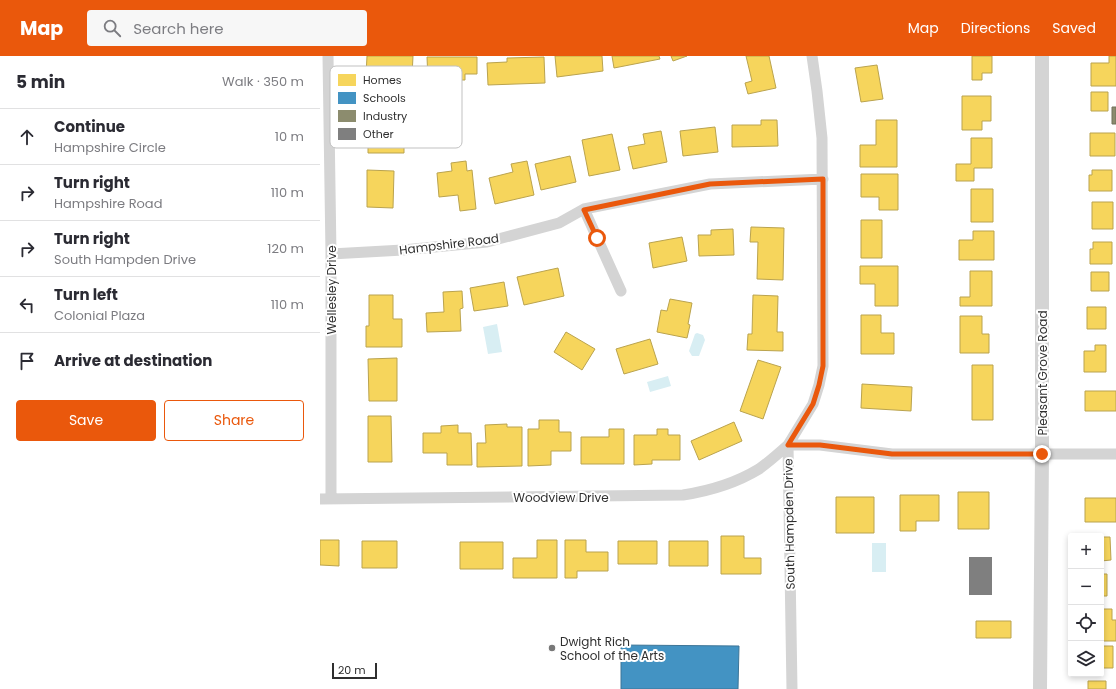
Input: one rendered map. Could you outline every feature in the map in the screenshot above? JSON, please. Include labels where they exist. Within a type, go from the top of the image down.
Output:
[{"type":"street","name":"Wellesley Drive","points":[[325,499],[331,254],[328,56]]},
{"type":"street","name":"South Hampden Drive","points":[[792,689],[788,445],[813,404],[823,366],[822,138],[812,56]]},
{"type":"street","name":"Pleasant Grove Road","points":[[1040,689],[1042,454],[1042,56]]},
{"type":"street","name":"Hampshire Road","points":[[331,254],[403,250],[487,242],[559,223],[584,210],[710,184],[823,179]]},
{"type":"street","points":[[584,210],[621,291]]},
{"type":"street","points":[[788,445],[820,445],[892,454],[1116,454]]},
{"type":"street","name":"Woodview Drive","points":[[325,499],[683,495],[707,491],[733,482],[759,468],[788,445]]},
{"type":"shaded area","points":[[497,324],[502,352],[488,354],[483,327]]},
{"type":"shaded area","points":[[697,333],[703,335],[705,340],[699,356],[692,356],[689,351],[695,334]]},
{"type":"shaded area","points":[[668,376],[671,386],[650,392],[647,382]]},
{"type":"shaded area","points":[[872,543],[886,543],[886,572],[872,572]]},
{"type":"building: Homes","points":[[367,56],[413,56],[412,66],[366,66]]},
{"type":"building: Homes","points":[[555,56],[602,56],[603,71],[557,77]]},
{"type":"building: Homes","points":[[612,56],[659,56],[660,59],[614,68]]},
{"type":"building: Homes","points":[[671,56],[687,56],[673,61]]},
{"type":"building: Homes","points":[[746,56],[769,56],[776,88],[748,94],[745,83],[752,81]]},
{"type":"building: Homes","points":[[972,56],[992,56],[992,73],[982,73],[982,80],[972,80]]},
{"type":"building: Homes","points":[[1109,56],[1116,56],[1116,86],[1091,86],[1091,63],[1109,63]]},
{"type":"building: Homes","points":[[427,57],[477,57],[477,74],[465,74],[465,80],[462,80],[462,66],[427,66]]},
{"type":"building: Homes","points":[[544,57],[545,83],[488,85],[487,63],[507,62],[507,58]]},
{"type":"building: Homes","points":[[877,65],[883,99],[861,102],[855,68]]},
{"type":"building: Homes","points":[[1091,92],[1108,92],[1108,111],[1091,111]]},
{"type":"building: Homes","points":[[962,96],[991,96],[991,121],[982,121],[982,130],[962,130]]},
{"type":"building: Homes","points":[[761,120],[777,120],[778,146],[732,147],[732,125],[761,125]]},
{"type":"building: Homes","points":[[876,120],[897,120],[897,167],[860,167],[860,145],[876,145]]},
{"type":"building: Homes","points":[[715,127],[718,152],[683,156],[680,131]]},
{"type":"building: Homes","points":[[661,131],[667,162],[633,169],[628,147],[645,144],[643,134]]},
{"type":"building: Homes","points":[[1090,133],[1115,133],[1115,156],[1090,156]]},
{"type":"building: Homes","points":[[612,134],[620,170],[589,176],[582,140]]},
{"type":"building: Homes","points":[[971,138],[992,138],[992,168],[974,168],[974,181],[956,181],[956,164],[971,164]]},
{"type":"building: Homes","points":[[368,148],[404,148],[404,153],[368,153]]},
{"type":"building: Homes","points":[[570,156],[576,182],[541,190],[535,164]]},
{"type":"building: Homes","points":[[466,161],[467,171],[472,170],[476,209],[460,211],[458,195],[439,197],[437,173],[452,171],[451,163]]},
{"type":"building: Homes","points":[[527,161],[534,195],[495,204],[489,178],[513,172],[511,164]]},
{"type":"building: Homes","points":[[367,170],[394,171],[393,208],[367,207]]},
{"type":"building: Homes","points":[[1092,170],[1112,170],[1112,191],[1089,191],[1089,175],[1092,175]]},
{"type":"building: Homes","points":[[861,174],[898,174],[898,210],[879,210],[879,197],[861,197]]},
{"type":"building: Homes","points":[[971,189],[993,189],[993,222],[971,222]]},
{"type":"building: Homes","points":[[1092,202],[1113,202],[1113,229],[1092,229]]},
{"type":"building: Homes","points":[[861,220],[882,220],[882,258],[861,258]]},
{"type":"building: Homes","points":[[751,227],[784,228],[783,280],[757,279],[758,242],[750,242]]},
{"type":"building: Homes","points":[[733,229],[734,255],[699,256],[698,235],[711,235],[711,230]]},
{"type":"building: Homes","points":[[973,231],[994,231],[994,260],[959,260],[959,240],[973,240]]},
{"type":"building: Homes","points":[[682,237],[687,261],[653,268],[649,243]]},
{"type":"building: Homes","points":[[1093,242],[1112,242],[1112,264],[1090,264],[1090,249],[1093,249]]},
{"type":"building: Homes","points":[[860,266],[898,266],[898,306],[875,306],[875,284],[860,284]]},
{"type":"building: Homes","points":[[558,268],[564,296],[524,305],[517,277]]},
{"type":"building: Homes","points":[[970,271],[992,271],[992,306],[960,306],[960,297],[970,297]]},
{"type":"building: Homes","points":[[1091,272],[1109,272],[1109,291],[1091,291]]},
{"type":"building: Homes","points":[[504,282],[508,306],[474,311],[470,288]]},
{"type":"building: Homes","points":[[462,291],[463,308],[460,309],[461,331],[427,332],[426,313],[444,312],[443,292]]},
{"type":"building: Homes","points":[[369,295],[393,295],[393,319],[402,319],[402,347],[366,347],[366,326],[369,326]]},
{"type":"building: Homes","points":[[753,295],[778,296],[777,332],[783,332],[783,351],[747,350],[748,334],[752,334]]},
{"type":"building: Homes","points":[[670,299],[692,303],[687,338],[657,332],[661,310],[667,311]]},
{"type":"building: Homes","points":[[1087,307],[1106,307],[1106,329],[1087,329]]},
{"type":"building: Homes","points":[[861,315],[881,315],[881,333],[894,333],[894,354],[861,354]]},
{"type":"building: Homes","points":[[960,316],[982,316],[982,334],[989,334],[989,353],[960,353]]},
{"type":"building: Homes","points":[[566,332],[595,349],[582,370],[554,352]]},
{"type":"building: Homes","points":[[650,339],[658,364],[624,374],[616,349]]},
{"type":"building: Homes","points":[[1095,345],[1106,345],[1106,372],[1084,372],[1084,351],[1095,351]]},
{"type":"building: Homes","points":[[397,358],[397,401],[369,401],[368,359]]},
{"type":"building: Homes","points":[[758,360],[781,367],[763,419],[740,411]]},
{"type":"building: Homes","points":[[972,365],[993,365],[993,420],[972,420]]},
{"type":"building: Homes","points":[[862,384],[912,387],[911,411],[861,408]]},
{"type":"building: Homes","points":[[1085,391],[1116,391],[1116,411],[1085,411]]},
{"type":"building: Homes","points":[[368,416],[391,416],[392,462],[368,462]]},
{"type":"building: Homes","points":[[539,420],[559,420],[559,432],[571,432],[571,451],[551,451],[551,465],[528,466],[528,429],[539,429]]},
{"type":"building: Homes","points":[[734,422],[742,441],[699,460],[691,441]]},
{"type":"building: Homes","points":[[507,424],[507,427],[522,427],[522,466],[477,467],[477,443],[486,443],[485,425]]},
{"type":"building: Homes","points":[[458,425],[458,433],[471,433],[472,465],[447,465],[447,453],[423,453],[423,433],[441,433],[441,426]]},
{"type":"building: Homes","points":[[609,429],[624,429],[624,464],[581,464],[581,437],[609,437]]},
{"type":"building: Homes","points":[[657,429],[668,429],[668,435],[680,435],[680,460],[652,460],[652,464],[634,465],[634,435],[657,435]]},
{"type":"building: Homes","points":[[958,492],[989,492],[989,529],[958,529]]},
{"type":"building: Homes","points":[[900,495],[939,495],[939,521],[916,521],[916,531],[900,531]]},
{"type":"building: Homes","points":[[836,497],[874,497],[874,533],[836,533]]},
{"type":"building: Homes","points":[[1085,498],[1116,498],[1116,522],[1085,522]]},
{"type":"building: Homes","points":[[721,536],[744,536],[744,558],[761,558],[761,574],[721,574]]},
{"type":"building: Homes","points":[[1104,537],[1110,537],[1111,560],[1104,561]]},
{"type":"building: Homes","points":[[320,540],[339,540],[339,566],[320,565]]},
{"type":"building: Homes","points":[[537,540],[557,540],[557,578],[513,578],[513,558],[537,558]]},
{"type":"building: Homes","points":[[565,540],[586,540],[586,552],[608,552],[608,571],[577,571],[577,578],[565,578]]},
{"type":"building: Homes","points":[[362,541],[397,541],[397,568],[362,568]]},
{"type":"building: Homes","points":[[618,541],[657,541],[657,564],[618,564]]},
{"type":"building: Homes","points":[[669,541],[708,541],[708,566],[669,566]]},
{"type":"building: Homes","points":[[460,542],[503,542],[503,569],[460,569]]},
{"type":"building: Homes","points":[[1104,574],[1107,574],[1107,596],[1104,596]]},
{"type":"building: Homes","points":[[1104,609],[1112,609],[1112,620],[1116,620],[1116,641],[1104,641]]},
{"type":"building: Homes","points":[[976,621],[1011,621],[1011,638],[976,638]]},
{"type":"building: Homes","points":[[1104,646],[1113,646],[1113,668],[1104,668]]},
{"type":"building: Homes","points":[[1088,681],[1106,681],[1106,689],[1088,689]]},
{"type":"building: Schools","points":[[621,645],[739,646],[738,689],[621,689]]},
{"type":"building: Industry","points":[[1112,107],[1116,107],[1116,124],[1112,124]]},
{"type":"building: Other","points":[[969,557],[992,557],[992,595],[969,595]]},
{"type":"place","name":"Dwight Rich School of the Arts","points":[[552,648]]},
{"type":"route","points":[[597,238],[584,210],[710,184],[823,179],[823,366],[813,404],[788,445],[820,445],[892,454],[1042,454]]}]
